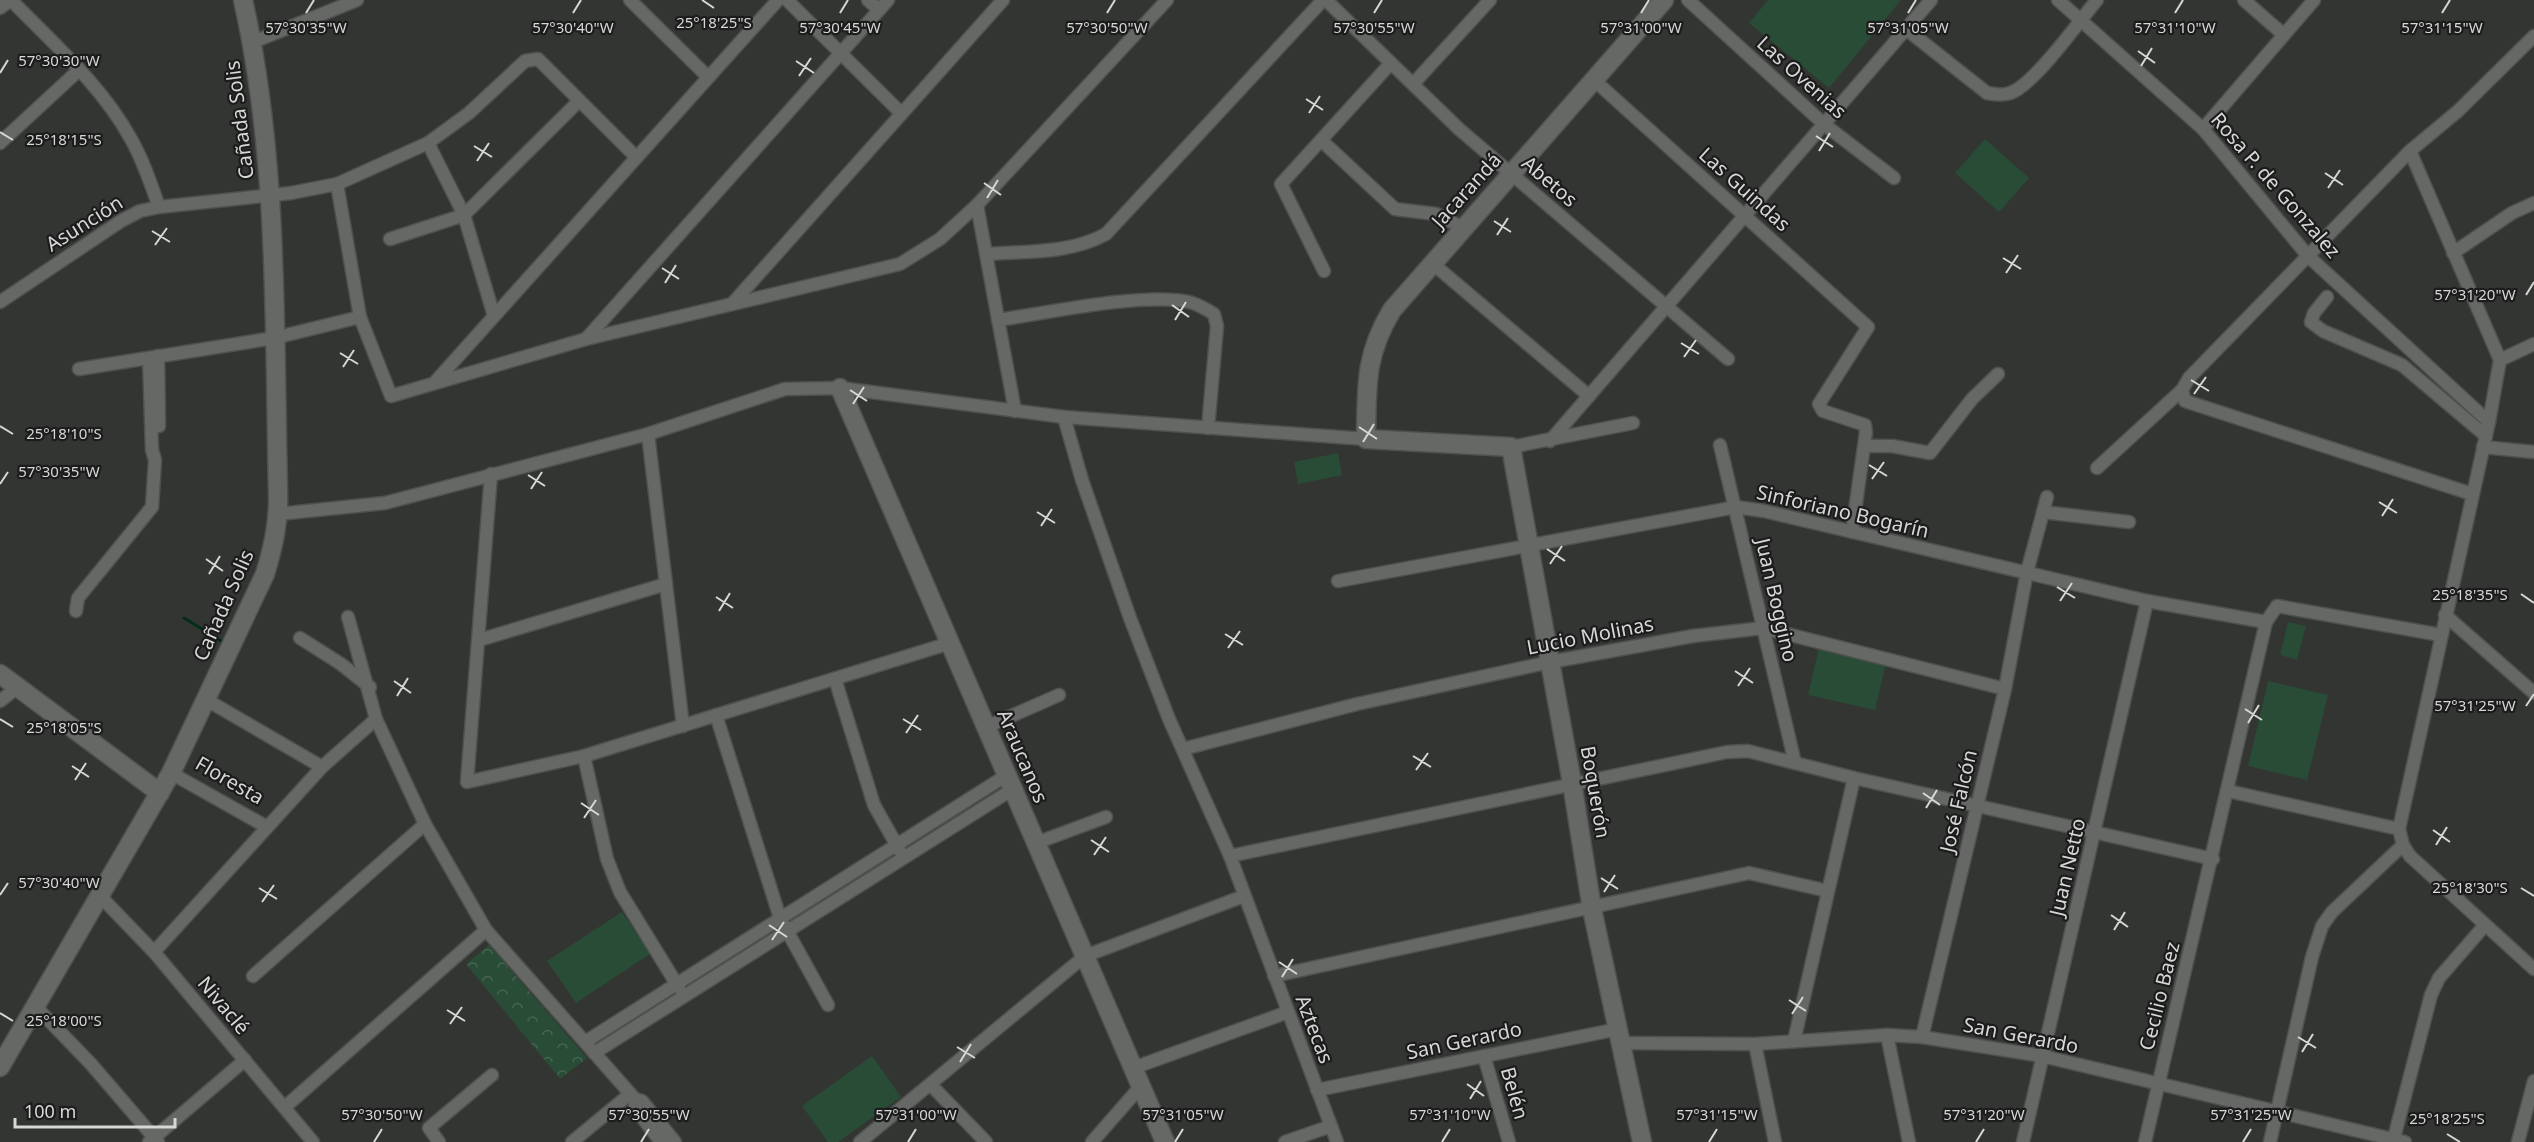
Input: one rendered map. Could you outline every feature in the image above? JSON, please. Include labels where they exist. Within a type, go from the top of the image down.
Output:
[{"type":"street","points":[[0,8],[11,0],[79,70],[131,137],[159,207]]},
{"type":"street","name":"Cañada Solis","points":[[0,1067],[101,897],[171,773],[265,574],[275,543],[278,514],[270,194],[253,42],[243,0]]},
{"type":"street","points":[[253,42],[357,0]]},
{"type":"street","points":[[630,0],[708,77]]},
{"type":"street","points":[[435,382],[778,0]]},
{"type":"street","points":[[787,0],[900,112]]},
{"type":"street","points":[[868,0],[879,10]]},
{"type":"street","points":[[586,339],[888,0]]},
{"type":"street","points":[[732,304],[900,112],[1003,0]]},
{"type":"street","points":[[337,184],[360,317],[391,396],[586,339],[900,264],[939,239],[977,205],[1167,0]]},
{"type":"street","points":[[986,254],[1070,248],[1091,242],[1106,234],[1325,0]]},
{"type":"street","name":"Abetos","points":[[1325,0],[1459,129],[1728,359]]},
{"type":"street","points":[[1413,84],[1490,0]]},
{"type":"street","name":"Jacarandá","points":[[1366,439],[1370,353],[1378,332],[1392,310],[1461,227],[1512,173],[1664,0]]},
{"type":"street","name":"Las Ovenias","points":[[1688,0],[1825,125],[1894,178]]},
{"type":"street","points":[[1550,441],[1931,0]]},
{"type":"street","name":"Rosa P. de Gonzalez","points":[[2058,0],[2203,129],[2308,256],[2489,422]]},
{"type":"street","points":[[1906,29],[1987,93],[2000,95],[2017,90],[2031,78],[2097,0]]},
{"type":"street","points":[[2244,0],[2284,35]]},
{"type":"street","points":[[2203,129],[2314,0]]},
{"type":"street","points":[[2097,468],[2182,390],[2189,378],[2410,151],[2458,111],[2534,36]]},
{"type":"street","name":"Asunción","points":[[0,302],[121,221],[140,211],[291,193],[337,184],[428,143],[470,113],[525,61],[538,58],[579,100]]},
{"type":"street","points":[[1324,271],[1281,184],[1391,63]]},
{"type":"street","points":[[0,143],[79,70]]},
{"type":"street","name":"Las Guindas","points":[[1594,80],[1868,327],[1819,404],[1823,411],[1859,421],[1865,425],[1865,446]]},
{"type":"street","points":[[390,239],[464,216],[579,100],[636,158]]},
{"type":"street","points":[[1322,141],[1395,209],[1436,214],[1461,227]]},
{"type":"street","points":[[428,143],[464,216],[494,316]]},
{"type":"street","points":[[2410,151],[2500,360],[2485,442],[2399,829],[2403,845],[2410,856],[2534,969]]},
{"type":"street","points":[[2453,253],[2512,213],[2534,203]]},
{"type":"street","points":[[977,205],[1015,411]]},
{"type":"street","points":[[1432,263],[1589,396]]},
{"type":"street","points":[[2327,297],[2314,313],[2311,322],[2323,331],[2402,365],[2485,442],[2534,452]]},
{"type":"street","points":[[998,320],[1131,302],[1178,301],[1205,308],[1214,314],[1217,326],[1208,428]]},
{"type":"street","points":[[79,369],[274,338],[360,317]]},
{"type":"street","points":[[2500,360],[2534,344]]},
{"type":"street","points":[[76,611],[78,598],[152,507],[155,460],[152,450],[154,357]]},
{"type":"street","points":[[1852,532],[1865,446],[1892,446],[1930,453],[1972,399],[1998,374]]},
{"type":"street","points":[[278,514],[384,503],[648,434],[785,389],[840,388],[1064,417],[1510,447],[1633,423]]},
{"type":"street","name":"Araucanos","points":[[840,388],[1165,1142]]},
{"type":"street","points":[[2182,390],[2184,401],[2472,494]]},
{"type":"street","name":"Aztecas","points":[[1064,417],[1082,480],[1130,618],[1183,749],[1230,856],[1337,1142]]},
{"type":"street","points":[[648,434],[683,726]]},
{"type":"street","name":"Juan Boggino","points":[[1720,445],[1796,763]]},
{"type":"street","name":"Boquerón","points":[[1510,447],[1572,783],[1592,909],[1642,1142]]},
{"type":"street","points":[[491,474],[467,782],[584,756],[950,643]]},
{"type":"street","name":"José Falcón","points":[[1922,1037],[2005,689],[2027,572],[2047,496]]},
{"type":"street","name":"Sinforiano Bogarín","points":[[1338,581],[1529,548],[1736,507],[2147,601],[2266,622]]},
{"type":"street","points":[[2043,512],[2129,522]]},
{"type":"street","points":[[479,640],[666,584]]},
{"type":"street","name":"Juan Netto","points":[[2023,1142],[2096,832],[2147,601]]},
{"type":"street","points":[[2266,622],[2277,606],[2441,635]]},
{"type":"street","points":[[2445,615],[2534,693]]},
{"type":"street","points":[[348,617],[370,687],[376,719],[425,824],[486,930],[632,1097],[635,1108],[661,1142]]},
{"type":"street","name":"Cecilio Baez","points":[[2145,1142],[2157,1084],[2213,859],[2266,622]]},
{"type":"street","name":"Lucio Molinas","points":[[1183,749],[1357,704],[1550,662],[1715,632],[1763,628],[2005,689]]},
{"type":"street","points":[[300,638],[341,664],[370,687]]},
{"type":"street","points":[[0,674],[160,793]]},
{"type":"street","points":[[835,679],[874,805],[905,858]]},
{"type":"street","points":[[0,701],[18,687]]},
{"type":"street","points":[[986,727],[1059,694]]},
{"type":"street","points":[[206,699],[322,767]]},
{"type":"street","points":[[716,715],[780,918],[828,1005]]},
{"type":"street","points":[[154,952],[322,767],[376,719]]},
{"type":"street","points":[[1230,856],[1572,783],[1727,752],[1748,751],[1854,778],[2213,859]]},
{"type":"street","points":[[584,756],[607,859],[620,892],[684,996]]},
{"type":"street","name":"Floresta","points":[[171,773],[267,827]]},
{"type":"street","points":[[1794,1041],[1854,778]]},
{"type":"street","points":[[585,1042],[896,845],[1010,782]]},
{"type":"street","points":[[594,1053],[905,858],[1010,782]]},
{"type":"street","points":[[2228,792],[2399,829]]},
{"type":"street","points":[[1036,843],[1106,817]]},
{"type":"street","points":[[253,976],[425,824]]},
{"type":"street","points":[[2270,1142],[2312,957],[2322,926],[2332,912],[2403,845]]},
{"type":"street","points":[[1274,976],[1592,909],[1749,873],[1828,891]]},
{"type":"street","points":[[860,1142],[1085,956],[1244,896]]},
{"type":"street","name":"Nivaclé","points":[[101,897],[154,952],[314,1142]]},
{"type":"street","points":[[2397,1141],[2431,995],[2439,978],[2485,925]]},
{"type":"street","points":[[285,1107],[486,930]]},
{"type":"street","points":[[36,1007],[91,1064],[154,1140],[245,1060]]},
{"type":"street","points":[[1133,1068],[1288,1012]]},
{"type":"street","points":[[1887,1035],[1908,1142]]},
{"type":"street","name":"San Gerardo","points":[[1317,1090],[1484,1056],[1619,1036],[1755,1044],[1887,1035],[1922,1037],[2042,1056],[2397,1141]]},
{"type":"street","points":[[1755,1044],[1775,1142]]},
{"type":"street","name":"Belén","points":[[1484,1056],[1509,1142]]},
{"type":"street","points":[[439,1142],[429,1128],[492,1075]]},
{"type":"street","points":[[2518,1142],[2534,1081]]},
{"type":"street","points":[[931,1084],[986,1142]]},
{"type":"street","points":[[1092,1142],[1141,1086]]},
{"type":"street","points":[[572,1142],[632,1097]]},
{"type":"street","points":[[632,1097],[642,1101],[675,1142]]},
{"type":"street","points":[[1285,1142],[1331,1126]]},
{"type":"green space","points":[[1768,0],[1901,0],[1829,88],[1749,23]]},
{"type":"green space","points":[[1985,139],[2029,178],[1999,212],[1955,173]]},
{"type":"green space","points":[[1338,453],[1342,475],[1298,484],[1294,462]]},
{"type":"green space","points":[[2288,622],[2306,626],[2297,660],[2280,655]]},
{"type":"green space","points":[[1819,648],[1886,663],[1875,710],[1808,695]]},
{"type":"green space","points":[[2268,681],[2328,695],[2307,780],[2248,766]]},
{"type":"green space","points":[[890,857],[891,859],[791,921],[791,919]]},
{"type":"green space","points":[[622,912],[650,954],[576,1003],[547,961]]},
{"type":"green space","points":[[489,945],[587,1058],[560,1079],[466,964]]},
{"type":"green space","points":[[872,1056],[901,1097],[838,1142],[828,1142],[802,1106]]},
{"type":"waterway","points":[[184,618],[223,642]]}]
